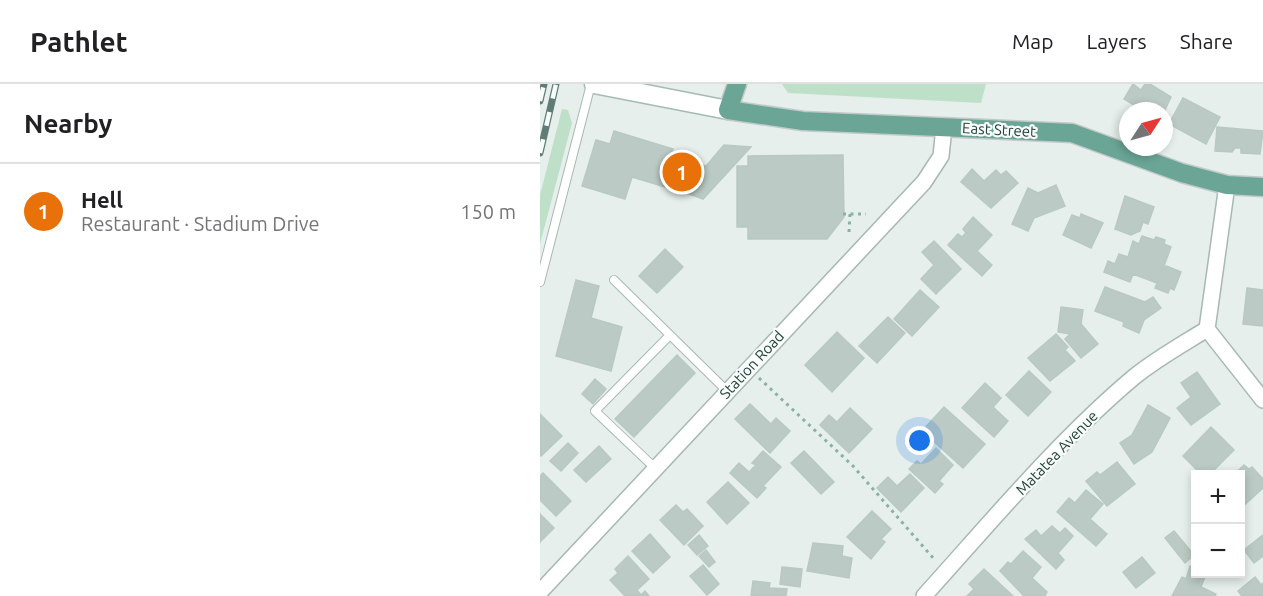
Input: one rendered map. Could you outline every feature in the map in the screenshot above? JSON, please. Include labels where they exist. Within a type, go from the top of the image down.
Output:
[{"type":"main road","points":[[592,84],[728,110],[737,84]]},
{"type":"main road","name":"East Street","points":[[728,110],[803,121],[1072,133],[1182,173],[1227,185],[1263,187]]},
{"type":"street","name":"Station Road","points":[[540,592],[924,182],[940,156],[944,127]]},
{"type":"street","points":[[1227,185],[1207,329],[1263,400]]},
{"type":"street","name":"Matatea Avenue","points":[[924,596],[1029,481],[1112,396],[1136,375],[1207,329]]},
{"type":"lane","points":[[540,282],[592,84]]},
{"type":"lane","points":[[614,280],[727,391]]},
{"type":"lane","points":[[655,468],[595,411],[670,335]]},
{"type":"path","points":[[843,214],[867,214]]},
{"type":"path","points":[[849,232],[850,214]]},
{"type":"path","points":[[749,368],[853,466],[934,560]]},
{"type":"green space","points":[[782,84],[986,84],[981,103],[788,93]]},
{"type":"green space","points":[[562,109],[568,110],[572,123],[540,244],[540,195]]},
{"type":"building","points":[[1133,84],[1141,90],[1145,84],[1150,84],[1171,97],[1169,102],[1129,102],[1124,99]]},
{"type":"building","points":[[1183,98],[1220,117],[1206,144],[1173,126],[1173,117]]},
{"type":"building","points":[[1217,127],[1263,131],[1260,154],[1241,153],[1241,148],[1235,148],[1232,152],[1215,151]]},
{"type":"building","points":[[614,131],[673,149],[671,156],[702,165],[692,195],[632,177],[625,199],[582,186],[596,140],[610,144]]},
{"type":"building","points":[[724,145],[751,147],[703,199],[692,195],[702,165],[706,166]]},
{"type":"building","points":[[843,155],[844,217],[827,239],[748,239],[748,227],[737,227],[737,166],[748,166],[748,156]]},
{"type":"building","points":[[972,169],[984,181],[996,170],[1001,175],[1006,171],[1018,183],[991,208],[961,182]]},
{"type":"building","points":[[1056,185],[1065,206],[1034,218],[1028,231],[1012,224],[1028,188],[1038,193]]},
{"type":"building","points":[[1125,196],[1154,207],[1148,224],[1143,222],[1140,231],[1131,235],[1115,229]]},
{"type":"building","points":[[1081,214],[1103,223],[1091,248],[1063,235],[1072,215],[1080,218]]},
{"type":"building","points":[[973,217],[992,235],[977,251],[992,265],[982,276],[948,245],[958,234],[962,237],[966,233],[963,229]]},
{"type":"building","points":[[1142,236],[1154,240],[1156,237],[1165,240],[1164,244],[1171,247],[1162,271],[1166,266],[1181,272],[1174,290],[1170,288],[1168,293],[1155,288],[1157,283],[1133,274],[1130,282],[1104,272],[1108,261],[1115,264],[1119,254],[1128,257],[1133,241],[1139,244]]},
{"type":"building","points":[[934,241],[961,269],[936,294],[921,279],[934,265],[922,252]]},
{"type":"building","points":[[665,249],[683,267],[657,293],[639,276]]},
{"type":"building","points":[[576,280],[599,286],[591,318],[622,327],[611,371],[556,356]]},
{"type":"building","points":[[1105,287],[1145,302],[1153,297],[1161,308],[1144,320],[1139,333],[1123,326],[1124,322],[1095,311]]},
{"type":"building","points":[[1247,288],[1263,290],[1263,326],[1243,324]]},
{"type":"building","points":[[920,290],[939,307],[912,336],[894,319]]},
{"type":"building","points":[[1061,307],[1083,310],[1081,324],[1098,344],[1081,358],[1065,339],[1070,334],[1058,332]]},
{"type":"building","points":[[888,317],[905,333],[877,363],[859,346]]},
{"type":"building","points":[[837,332],[864,358],[832,392],[805,365]]},
{"type":"building","points":[[1056,334],[1068,347],[1065,350],[1075,361],[1050,381],[1028,358]]},
{"type":"building","points":[[677,355],[695,373],[634,437],[615,419]]},
{"type":"building","points":[[1029,371],[1051,392],[1028,416],[1006,395]]},
{"type":"building","points":[[1197,372],[1220,404],[1191,425],[1177,408],[1191,397],[1181,383]]},
{"type":"building","points":[[595,379],[606,389],[593,404],[582,394]]},
{"type":"building","points":[[985,383],[1001,398],[993,407],[1008,421],[994,437],[962,408]]},
{"type":"building","points":[[750,404],[771,424],[776,418],[790,431],[770,453],[735,419]]},
{"type":"building","points":[[1148,405],[1170,418],[1152,452],[1134,464],[1120,443],[1132,435]]},
{"type":"building","points":[[944,407],[985,444],[963,468],[922,431]]},
{"type":"building","points":[[850,408],[872,429],[849,453],[820,425],[829,415],[837,422]]},
{"type":"building","points":[[540,414],[562,436],[541,456],[540,454]]},
{"type":"building","points":[[1211,427],[1234,450],[1214,470],[1197,470],[1183,456]]},
{"type":"building","points":[[568,443],[578,453],[561,471],[550,461]]},
{"type":"building","points":[[599,446],[611,459],[586,482],[574,470]]},
{"type":"building","points":[[936,448],[953,465],[939,481],[943,484],[935,493],[909,469],[917,461],[921,464]]},
{"type":"building","points":[[763,451],[781,467],[763,486],[766,488],[757,498],[730,473],[739,463],[749,472],[756,465],[752,463]]},
{"type":"building","points":[[804,451],[834,482],[821,494],[791,463]]},
{"type":"building","points":[[1117,462],[1135,484],[1107,506],[1086,481],[1097,472],[1100,475]]},
{"type":"building","points":[[1244,465],[1249,469],[1252,467],[1263,479],[1263,488],[1245,504],[1245,470],[1239,470]]},
{"type":"building","points":[[543,473],[571,501],[556,516],[540,500],[540,476]]},
{"type":"building","points":[[910,474],[924,488],[901,512],[877,488],[888,477],[897,486]]},
{"type":"building","points":[[728,482],[749,503],[727,524],[707,502]]},
{"type":"building","points":[[1086,490],[1103,504],[1090,519],[1107,534],[1096,546],[1057,512],[1069,498],[1075,503]]},
{"type":"building","points":[[676,505],[683,512],[687,509],[703,526],[684,545],[660,520]]},
{"type":"building","points":[[872,511],[891,529],[881,539],[885,542],[871,559],[847,537]]},
{"type":"building","points":[[540,514],[554,528],[540,542]]},
{"type":"building","points":[[1052,526],[1060,533],[1065,528],[1073,536],[1058,553],[1064,560],[1056,569],[1025,539],[1036,530],[1041,536]]},
{"type":"building","points":[[1174,531],[1191,551],[1191,558],[1185,563],[1165,538]]},
{"type":"building","points":[[650,534],[670,557],[653,573],[632,551]]},
{"type":"building","points":[[699,535],[708,546],[697,555],[688,545]]},
{"type":"building","points":[[1263,535],[1263,556],[1254,563],[1245,549]]},
{"type":"building","points":[[813,543],[843,546],[842,556],[852,558],[849,578],[807,571]]},
{"type":"building","points":[[706,550],[715,562],[709,567],[699,556]]},
{"type":"building","points":[[1023,551],[1041,567],[1032,578],[1047,592],[1045,596],[1024,596],[1000,571],[1008,562],[1011,564]]},
{"type":"building","points":[[628,556],[649,579],[637,590],[641,595],[645,591],[649,596],[625,596],[610,580],[618,573],[615,569]]},
{"type":"building","points":[[1142,557],[1155,573],[1136,588],[1123,572]]},
{"type":"building","points":[[703,565],[719,584],[707,595],[690,576]]},
{"type":"building","points":[[1190,566],[1191,578],[1204,578],[1201,587],[1216,594],[1215,596],[1172,596],[1182,577],[1186,579]]},
{"type":"building","points":[[782,567],[802,569],[800,587],[780,584]]},
{"type":"building","points":[[984,569],[1013,596],[967,596],[974,589],[969,584]]},
{"type":"building","points":[[1255,577],[1261,585],[1263,583],[1263,596],[1242,596],[1238,591]]},
{"type":"building","points":[[753,581],[770,583],[769,588],[787,589],[786,596],[751,596]]},
{"type":"railway","points":[[540,101],[544,84]]},
{"type":"railway","points":[[540,153],[556,84]]},
{"type":"place","name":"Hell","points":[[682,172]]}]
